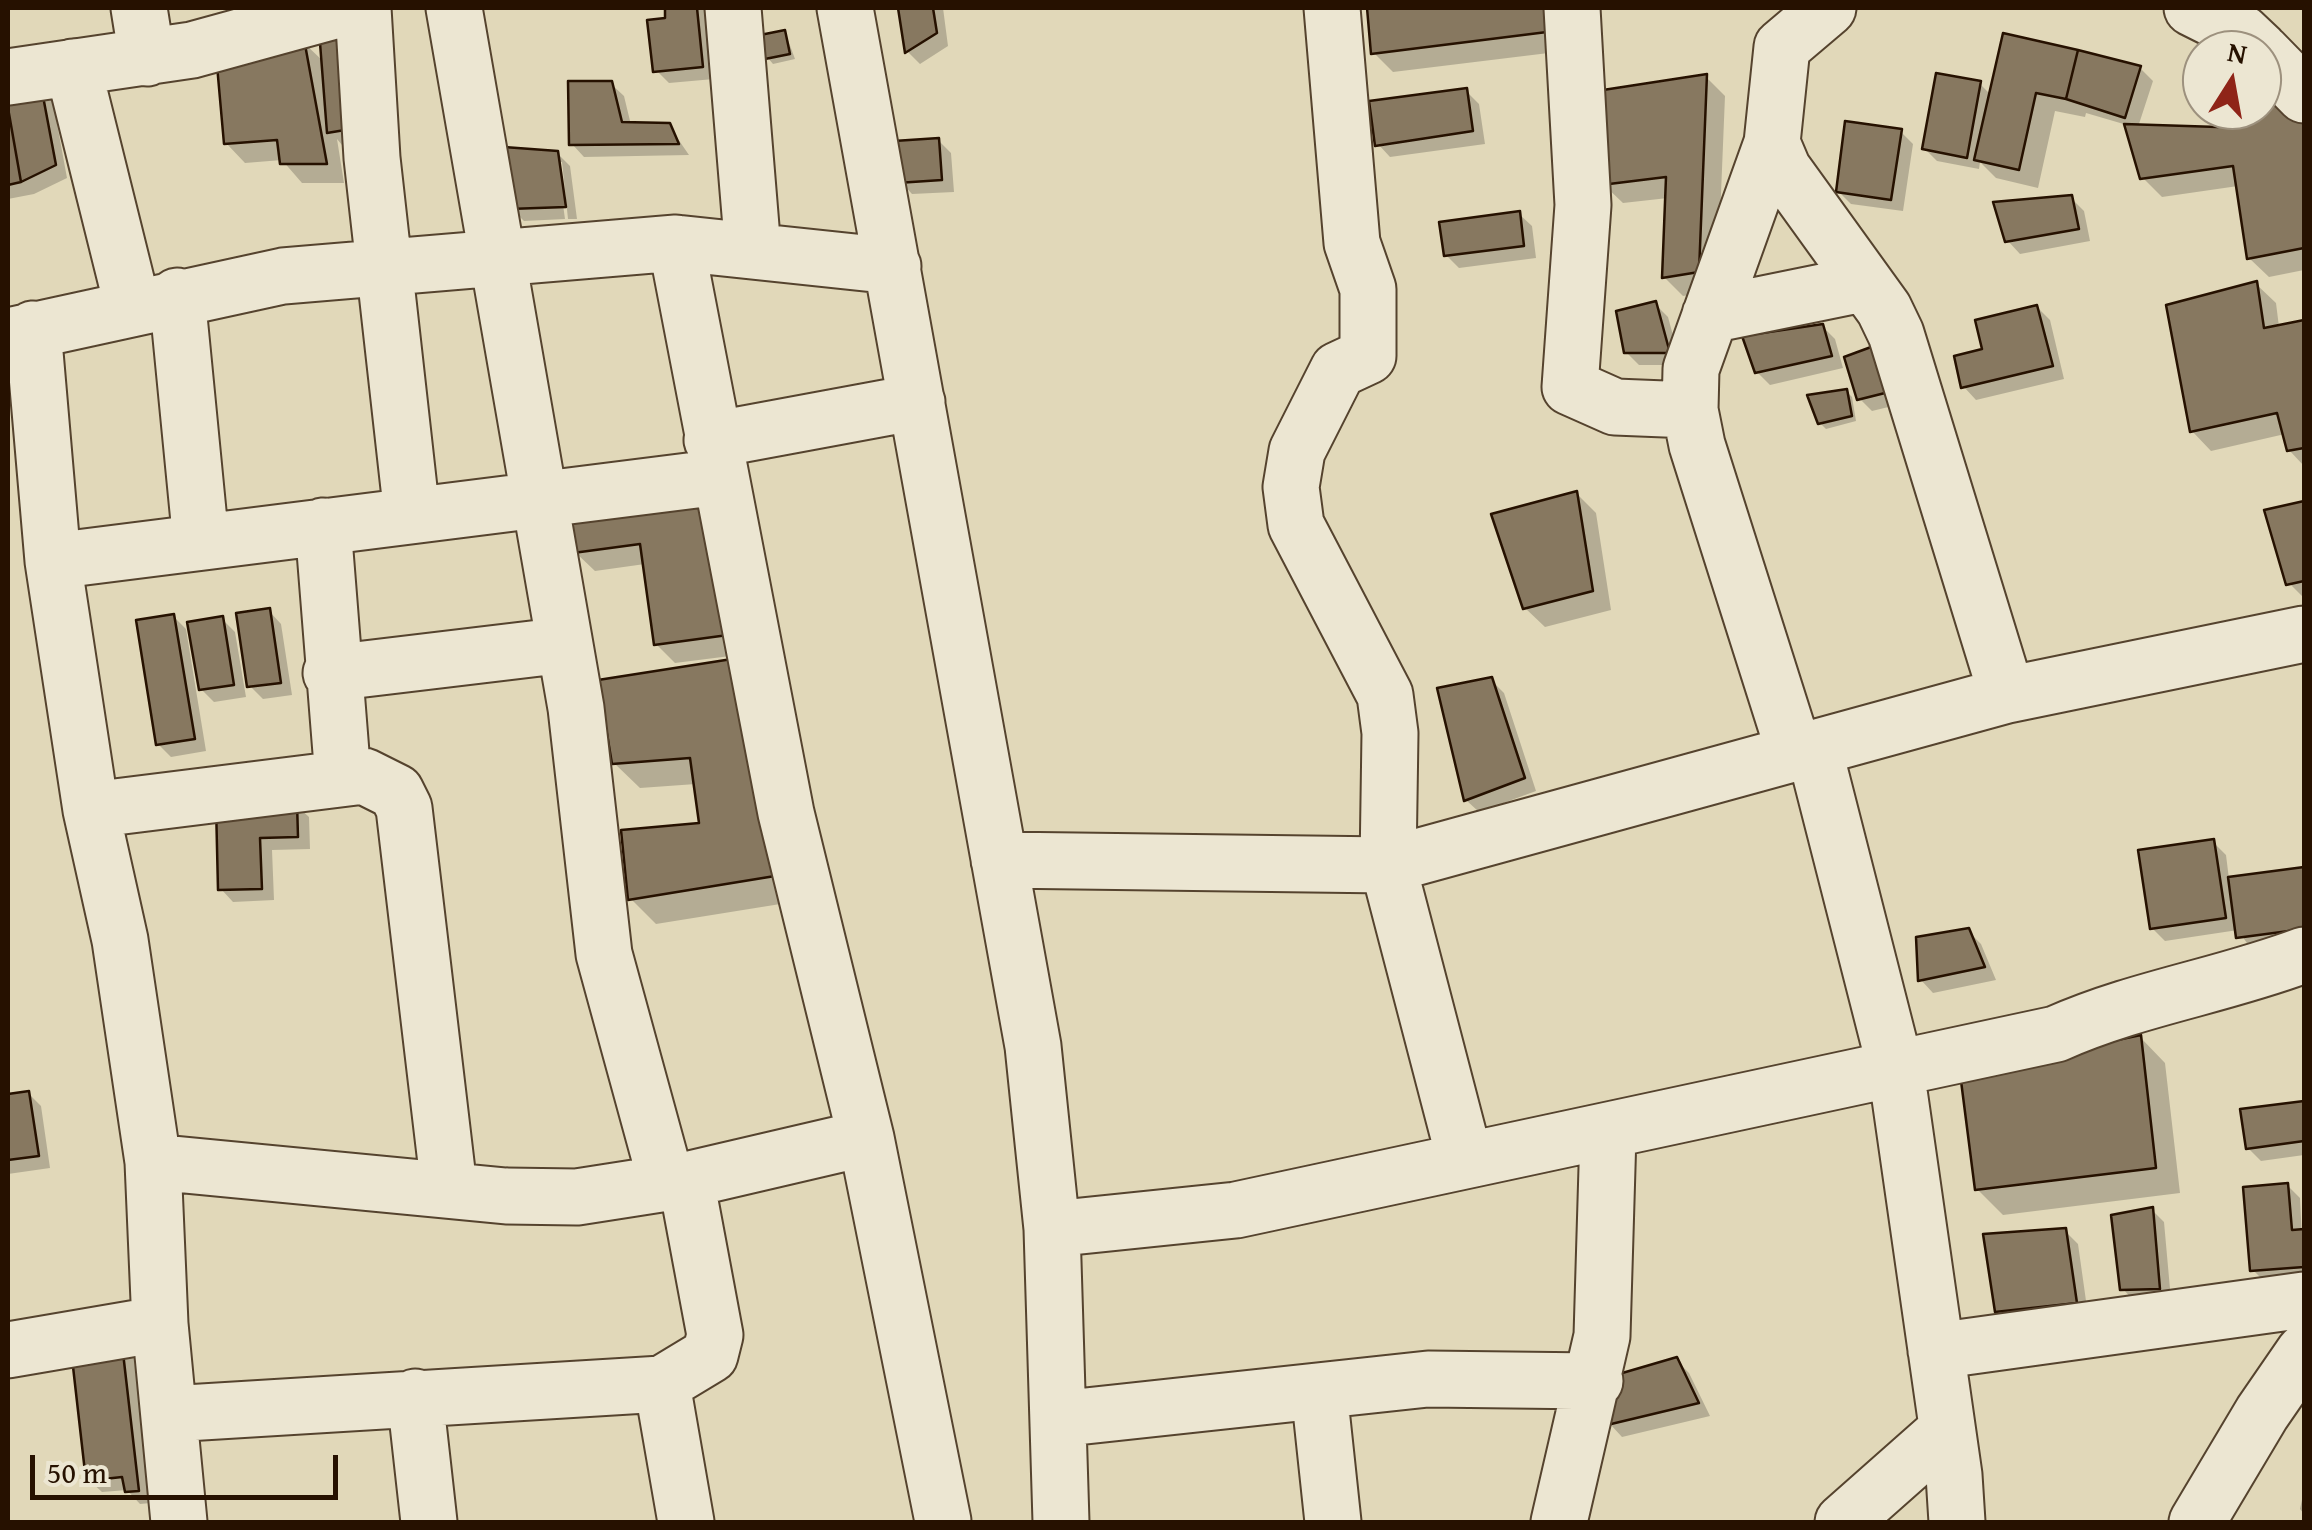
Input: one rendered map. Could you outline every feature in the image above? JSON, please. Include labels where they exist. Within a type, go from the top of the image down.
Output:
[{"type":"street","points":[[363,8],[384,267],[412,515]]},
{"type":"street","points":[[168,1414],[662,1384],[710,1354],[715,1335],[677,1182],[604,954],[565,645],[454,8]]},
{"type":"street","points":[[733,8],[752,251]]},
{"type":"street","points":[[845,8],[1034,1046],[1052,1229],[1061,1522]]},
{"type":"street","points":[[1332,8],[1352,243],[1368,289],[1368,356],[1338,370],[1298,451],[1291,487],[1296,525],[1385,695],[1390,733],[1388,865],[1465,1160]]},
{"type":"street","points":[[1572,8],[1583,205],[1570,388],[1616,407],[1690,410]]},
{"type":"street","points":[[1828,8],[1782,47],[1772,143],[1691,369],[1690,410],[1697,444],[1805,751],[1896,1070],[1957,1522]]},
{"type":"street","points":[[2192,8],[2236,30]]},
{"type":"street","points":[[8,76],[74,67],[143,33],[310,12]]},
{"type":"street","points":[[74,67],[155,302],[202,542]]},
{"type":"street","points":[[2282,71],[2304,92]]},
{"type":"street","points":[[1772,143],[1783,169],[1862,284],[1884,309],[1896,334],[2007,695]]},
{"type":"street","points":[[676,243],[786,813],[866,1138],[943,1522]]},
{"type":"street","points":[[179,1522],[160,1324],[153,1162],[120,940],[91,810],[20,332],[283,276],[676,243],[892,266]]},
{"type":"street","points":[[1710,315],[1862,284]]},
{"type":"street","points":[[54,561],[539,499],[716,458],[917,402]]},
{"type":"street","points":[[323,526],[331,673],[343,778]]},
{"type":"street","points":[[999,860],[1388,865],[2007,695],[2304,634]]},
{"type":"street","points":[[331,673],[565,645]]},
{"type":"street","points":[[91,810],[364,776],[380,780],[396,792],[404,808],[449,1188]]},
{"type":"street","points":[[1052,1229],[1236,1210],[1465,1160],[1608,1134],[2056,1034],[2109,1010],[2242,979],[2304,955]]},
{"type":"street","points":[[1559,1522],[1570,1458],[1595,1381],[1602,1336],[1608,1134]]},
{"type":"street","points":[[153,1162],[506,1196],[578,1198],[677,1182],[866,1138]]},
{"type":"street","points":[[1936,1351],[2304,1300]]},
{"type":"street","points":[[8,1350],[160,1324]]},
{"type":"street","points":[[2197,1522],[2262,1413],[2304,1352]]},
{"type":"street","points":[[1058,1419],[1428,1378],[1595,1381]]},
{"type":"street","points":[[662,1384],[686,1522]]},
{"type":"street","points":[[1319,1390],[1333,1522]]},
{"type":"street","points":[[415,1397],[430,1522]]},
{"type":"street","points":[[1843,1522],[1947,1430]]},
{"type":"street","points":[[931,1522],[977,1522]]},
{"type":"building","points":[[665,8],[697,8],[703,67],[653,72],[647,20],[665,18]]},
{"type":"building","points":[[898,8],[933,8],[937,33],[905,53]]},
{"type":"building","points":[[1367,8],[1545,8],[1547,32],[1371,54]]},
{"type":"building","points":[[346,29],[357,128],[327,133],[319,30]]},
{"type":"building","points":[[785,30],[790,54],[765,59],[760,35]]},
{"type":"building","points":[[2003,33],[2078,50],[2066,99],[2036,93],[2019,170],[1974,160]]},
{"type":"building","points":[[304,39],[327,164],[280,164],[277,140],[224,144],[216,54]]},
{"type":"building","points":[[2078,50],[2141,66],[2125,118],[2066,99]]},
{"type":"building","points":[[1936,73],[1981,81],[1967,158],[1922,149]]},
{"type":"building","points":[[1707,74],[1699,272],[1662,278],[1666,177],[1601,185],[1603,90]]},
{"type":"building","points":[[39,75],[56,165],[21,182],[8,108],[8,80]]},
{"type":"building","points":[[568,81],[612,81],[622,122],[670,123],[679,144],[569,145]]},
{"type":"building","points":[[1467,88],[1473,131],[1375,146],[1369,101]]},
{"type":"building","points":[[2282,99],[2304,118],[2304,248],[2247,259],[2233,166],[2140,179],[2124,124],[2182,126],[2182,130],[2282,130]]},
{"type":"building","points":[[8,108],[21,182],[8,185]]},
{"type":"building","points":[[1845,121],[1902,129],[1891,200],[1836,192]]},
{"type":"building","points":[[939,138],[942,180],[897,183],[894,141]]},
{"type":"building","points":[[504,147],[558,151],[566,207],[509,209]]},
{"type":"building","points":[[2072,195],[2079,229],[2005,242],[1993,202]]},
{"type":"building","points":[[1520,211],[1524,246],[1444,256],[1439,222]]},
{"type":"building","points":[[2257,281],[2264,328],[2304,320],[2304,448],[2287,451],[2277,413],[2190,432],[2166,305]]},
{"type":"building","points":[[1656,301],[1670,353],[1624,353],[1616,311]]},
{"type":"building","points":[[2037,305],[2053,366],[1961,388],[1954,356],[1982,349],[1975,320]]},
{"type":"building","points":[[1823,324],[1832,356],[1755,373],[1742,336]]},
{"type":"building","points":[[1890,340],[1897,390],[1857,400],[1844,357]]},
{"type":"building","points":[[1847,389],[1852,416],[1818,424],[1807,395]]},
{"type":"building","points":[[1577,491],[1593,591],[1523,609],[1491,514]]},
{"type":"building","points":[[709,492],[728,635],[654,645],[640,544],[573,553],[568,510]]},
{"type":"building","points":[[2304,501],[2304,581],[2286,585],[2264,510]]},
{"type":"building","points":[[270,608],[281,683],[247,687],[236,613]]},
{"type":"building","points":[[174,614],[195,739],[156,745],[136,620]]},
{"type":"building","points":[[223,616],[234,685],[199,690],[187,622]]},
{"type":"building","points":[[732,659],[775,876],[628,900],[621,830],[699,823],[690,758],[612,764],[598,680]]},
{"type":"building","points":[[1492,677],[1525,778],[1464,801],[1437,688]]},
{"type":"building","points":[[297,802],[298,837],[260,838],[262,889],[218,890],[216,805]]},
{"type":"building","points":[[2214,839],[2226,918],[2150,929],[2138,850]]},
{"type":"building","points":[[2304,867],[2304,929],[2236,938],[2228,877]]},
{"type":"building","points":[[1969,928],[1985,967],[1918,981],[1916,937]]},
{"type":"building","points":[[2141,1035],[2156,1168],[1975,1190],[1960,1073]]},
{"type":"building","points":[[29,1091],[39,1156],[8,1160],[8,1094]]},
{"type":"building","points":[[2304,1101],[2304,1141],[2246,1149],[2240,1109]]},
{"type":"building","points":[[2288,1183],[2292,1230],[2304,1229],[2304,1267],[2250,1271],[2243,1187]]},
{"type":"building","points":[[2153,1207],[2160,1289],[2120,1290],[2111,1215]]},
{"type":"building","points":[[2066,1228],[2077,1303],[1995,1312],[1983,1234]]},
{"type":"building","points":[[122,1344],[139,1491],[125,1492],[122,1477],[86,1481],[71,1349]]},
{"type":"building","points":[[1677,1357],[1699,1403],[1607,1425],[1595,1381]]}]
